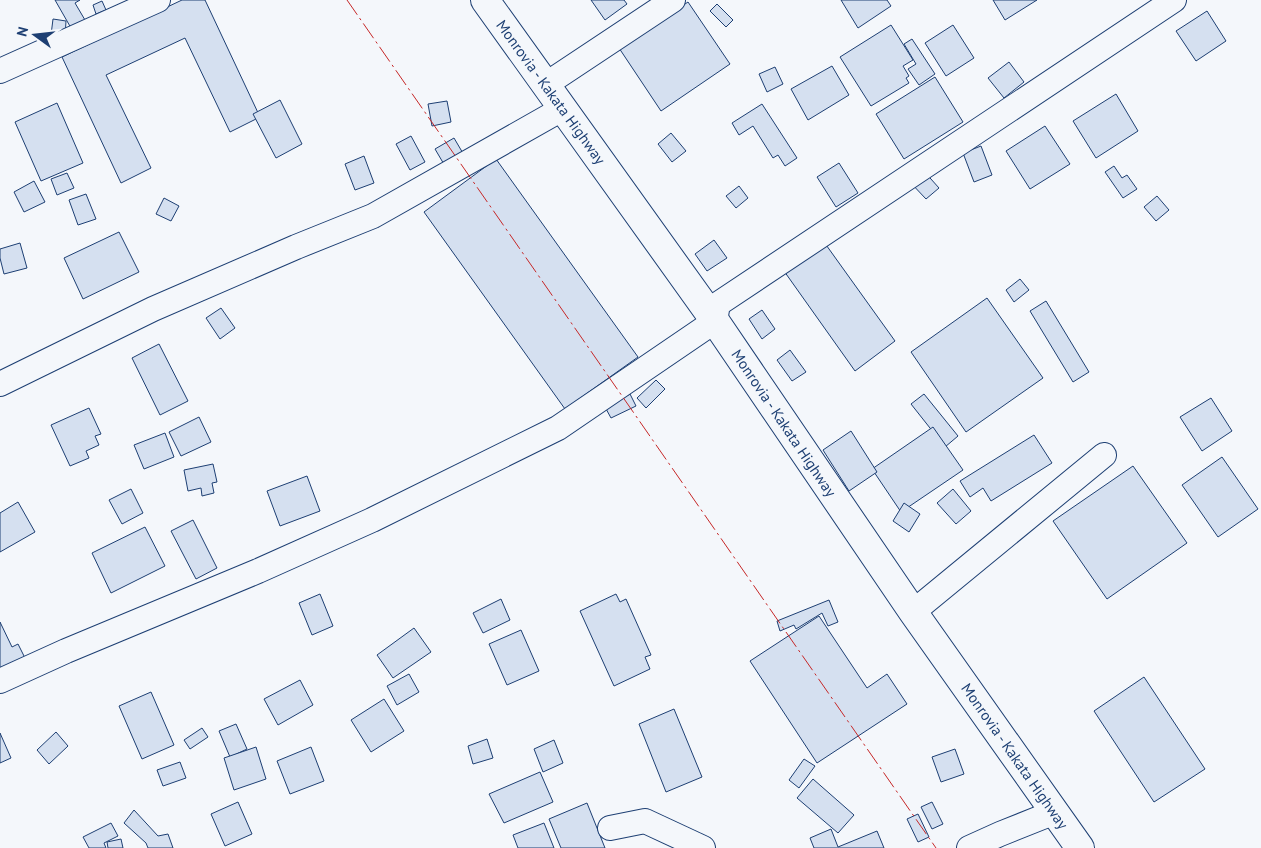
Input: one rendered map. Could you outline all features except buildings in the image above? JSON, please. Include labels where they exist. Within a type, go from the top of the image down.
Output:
[{"type":"highway","name":"Monrovia - Kakata Highway","points":[[485,0],[715,321],[913,612],[1080,848]]},
{"type":"street","points":[[0,72],[158,0]]},
{"type":"street","points":[[545,85],[673,0]]},
{"type":"street","points":[[0,681],[180,602],[258,571],[372,520],[558,428],[614,389],[649,368],[715,321],[718,304],[1174,0]]},
{"type":"street","points":[[0,384],[153,309],[373,216],[562,109]]},
{"type":"street","points":[[913,612],[1104,455]]},
{"type":"street","points":[[969,848],[1056,812]]},
{"type":"street","points":[[610,828],[645,821],[703,848]]},
{"type":"power","points":[[347,0],[936,848]]}]
